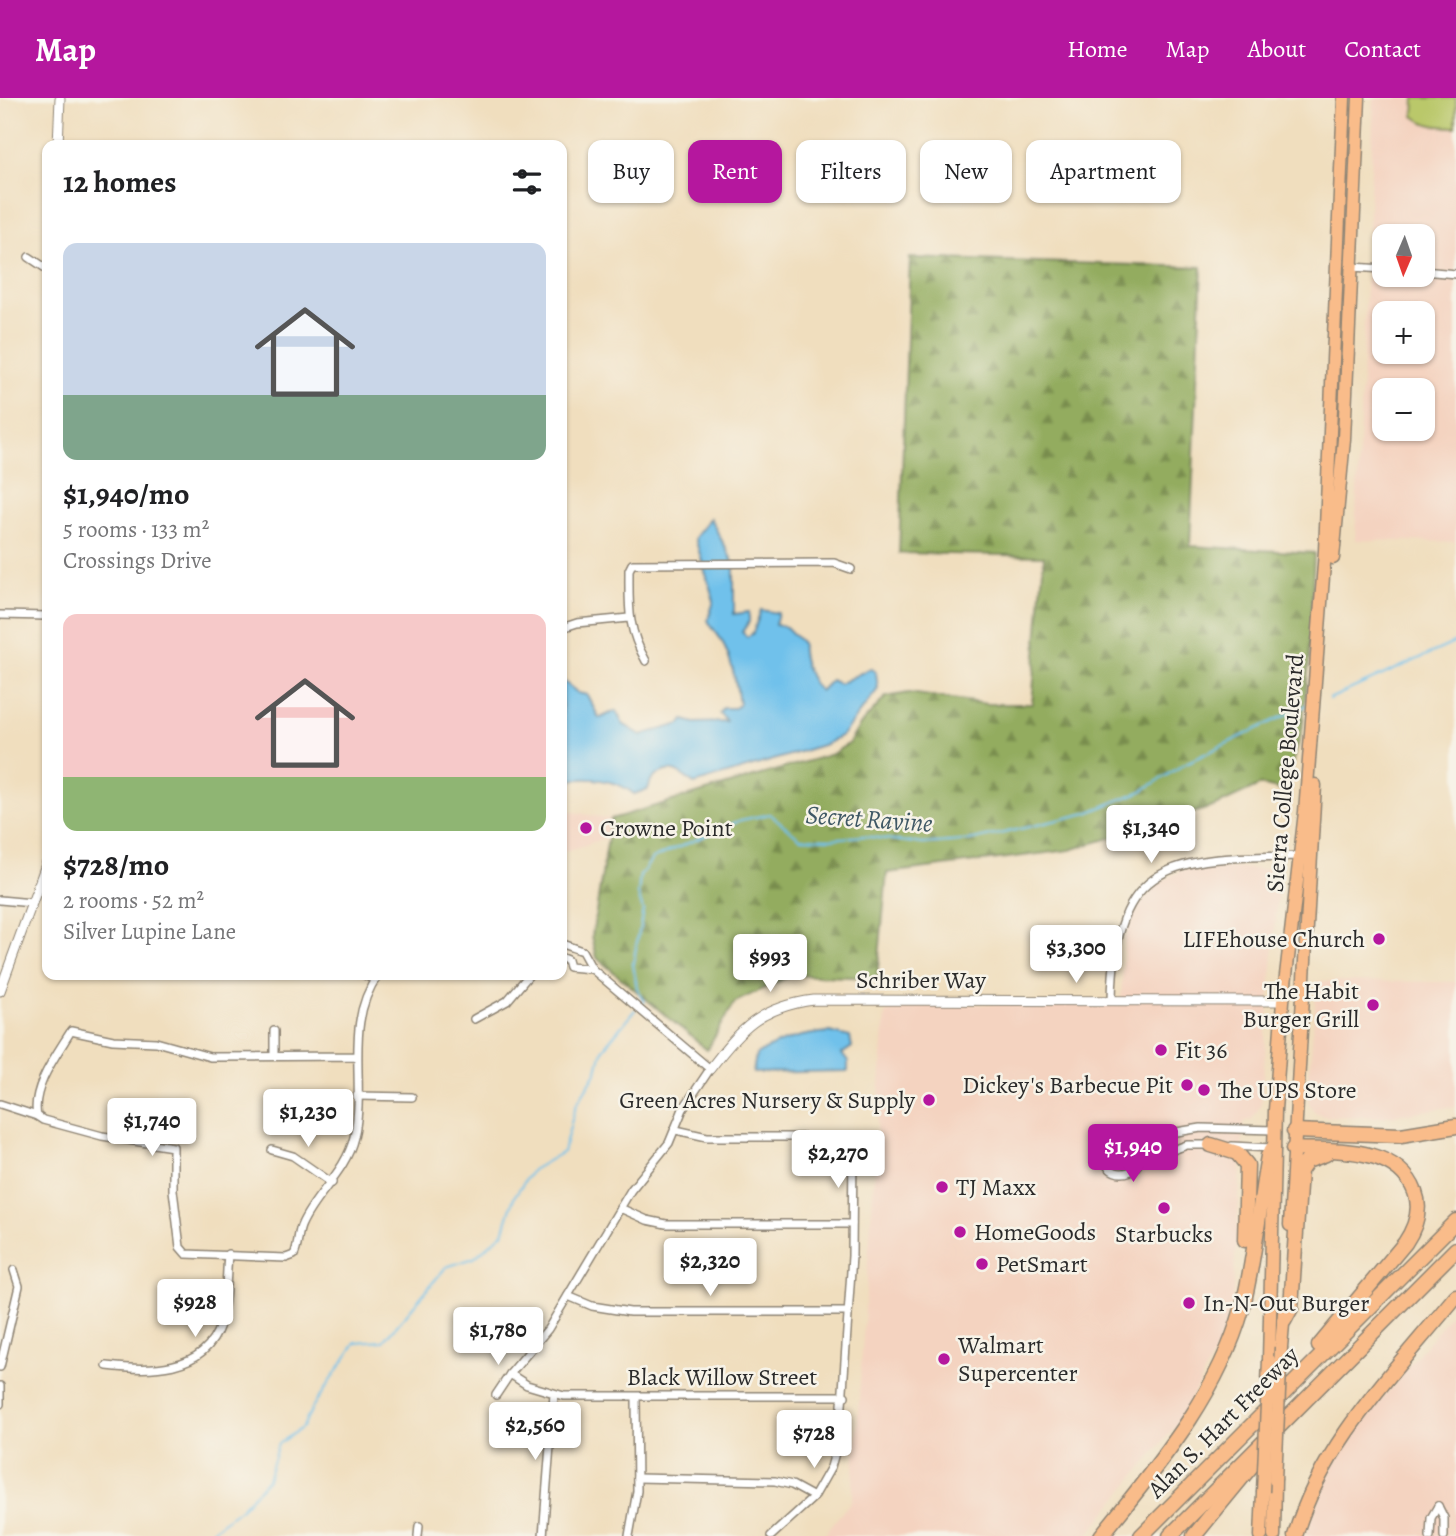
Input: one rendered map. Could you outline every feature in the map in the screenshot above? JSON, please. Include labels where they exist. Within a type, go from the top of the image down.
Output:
[{"type":"highway","points":[[1294,1131],[1401,1135],[1456,1126]]},
{"type":"highway","points":[[1211,1145],[1237,1153],[1247,1165],[1243,1276],[1236,1321]]},
{"type":"highway","points":[[1101,1536],[1191,1418],[1218,1371],[1245,1293],[1268,1156],[1273,1148]]},
{"type":"highway","points":[[1267,1410],[1405,1244],[1416,1224],[1417,1200],[1401,1171],[1371,1155],[1293,1149]]},
{"type":"highway","points":[[1284,1321],[1291,1308],[1300,1171],[1310,1159],[1334,1152]]},
{"type":"highway","name":"Alan S. Hart Freeway","points":[[1141,1536],[1456,1221]]},
{"type":"highway","name":"Alan S. Hart Freeway","points":[[1170,1536],[1456,1248]]},
{"type":"highway","points":[[1295,1536],[1315,1482],[1334,1449],[1456,1296]]},
{"type":"highway","points":[[1194,1536],[1248,1473],[1286,1420]]},
{"type":"main road","name":"Sierra College Boulevard","points":[[1344,98],[1342,160],[1345,267]]},
{"type":"main road","name":"Sierra College Boulevard","points":[[1274,1536],[1306,856],[1325,551],[1359,98]]},
{"type":"main road","name":"Sierra College Boulevard","points":[[1261,1536],[1269,1360],[1274,1130],[1283,1001],[1306,856]]},
{"type":"main road","points":[[1274,1130],[1294,1131]]},
{"type":"main road","points":[[1273,1148],[1293,1149]]},
{"type":"street","points":[[58,140],[60,98]]},
{"type":"street","points":[[29,257],[42,266]]},
{"type":"street","points":[[1345,267],[1372,268]]},
{"type":"street","points":[[1435,272],[1456,274]]},
{"type":"street","points":[[646,661],[634,638],[629,618],[629,570],[632,564],[834,563],[851,569]]},
{"type":"street","points":[[0,615],[42,616]]},
{"type":"street","points":[[567,626],[629,618]]},
{"type":"street","points":[[1112,1000],[1115,948],[1121,922],[1136,897],[1154,880],[1174,867],[1202,859],[1306,856]]},
{"type":"street","points":[[0,991],[42,876]]},
{"type":"street","points":[[0,900],[32,903]]},
{"type":"street","points":[[496,1395],[537,1343],[568,1296],[621,1208],[676,1130],[684,1109],[710,1069],[592,969],[582,951],[567,946]]},
{"type":"street","points":[[567,956],[574,948]]},
{"type":"street","points":[[567,964],[569,967],[592,969]]},
{"type":"street","points":[[0,1104],[102,1136],[173,1147],[173,1190],[180,1247],[186,1254],[286,1258],[294,1255],[301,1225],[332,1183],[352,1146],[361,1011],[376,980]]},
{"type":"street","points":[[474,1019],[507,1002],[525,980]]},
{"type":"street","name":"Schriber Way","points":[[710,1069],[736,1035],[749,1024],[792,1002],[840,999],[1283,1001]]},
{"type":"street","points":[[37,1116],[37,1099],[54,1058],[71,1031],[113,1040],[156,1042],[210,1057],[357,1056]]},
{"type":"street","points":[[274,1031],[274,1056]]},
{"type":"street","points":[[357,1096],[412,1097]]},
{"type":"street","points":[[1134,1139],[1201,1128],[1274,1130]]},
{"type":"street","points":[[676,1130],[707,1137],[846,1137],[853,1146],[845,1396],[835,1456],[814,1497],[771,1536]]},
{"type":"street","points":[[1139,1162],[1141,1149],[1134,1139],[1125,1135],[1109,1140],[1103,1152],[1105,1160],[1119,1172],[1130,1171],[1139,1162],[1173,1148],[1211,1145],[1273,1148]]},
{"type":"street","points":[[272,1150],[293,1156],[332,1183]]},
{"type":"street","points":[[621,1208],[647,1220],[680,1225],[852,1224]]},
{"type":"street","points":[[107,1366],[132,1369],[169,1368],[194,1359],[205,1349],[220,1326],[228,1254]]},
{"type":"street","points":[[0,1367],[19,1286],[14,1270]]},
{"type":"street","points":[[568,1296],[592,1306],[630,1312],[846,1312]]},
{"type":"street","name":"Black Willow Street","points":[[510,1374],[527,1385],[554,1394],[636,1397],[845,1396]]},
{"type":"street","points":[[0,1387],[0,1404]]},
{"type":"street","points":[[543,1536],[554,1394]]},
{"type":"street","points":[[629,1536],[637,1478],[636,1397]]},
{"type":"street","points":[[637,1478],[775,1481],[792,1485],[814,1497]]},
{"type":"street","points":[[1430,1536],[1431,1518],[1438,1506],[1444,1518],[1444,1536]]},
{"type":"street","points":[[418,1536],[419,1526]]},
{"type":"shaded area","points":[[1374,98],[1456,98],[1456,542],[1355,540]]},
{"type":"shaded area","name":"Crowne Point","points":[[567,811],[611,819],[608,837],[567,851]]},
{"type":"shaded area","points":[[1184,869],[1275,870],[1279,878],[1261,1105],[1252,1119],[1244,1122],[1232,1303],[1219,1345],[1180,1420],[1087,1536],[823,1536],[852,1500],[885,1013],[901,1005],[1121,1003],[1124,938],[1138,906],[1160,882]]},
{"type":"shaded area","points":[[1317,981],[1456,982],[1456,1106],[1382,1117],[1323,1116],[1314,1111],[1309,1103],[1308,1090]]},
{"type":"shaded area","points":[[1456,1308],[1456,1536],[1305,1536],[1330,1470],[1372,1411]]},
{"type":"green space","points":[[1415,98],[1456,98],[1456,127],[1434,125],[1414,116]]},
{"type":"green space","points":[[910,258],[1202,267],[1190,546],[1314,553],[1309,662],[1302,730],[1285,791],[1261,785],[1216,806],[1070,850],[887,873],[877,978],[792,975],[735,1002],[707,1050],[597,958],[592,936],[611,819],[832,754],[849,743],[860,725],[886,697],[909,693],[987,704],[1032,704],[1044,556],[899,553]]},
{"type":"water","points":[[710,518],[734,564],[734,614],[749,612],[749,622],[742,632],[747,637],[753,633],[761,610],[778,613],[775,625],[786,627],[802,643],[806,668],[820,691],[831,680],[839,684],[871,668],[876,673],[878,689],[842,735],[826,744],[694,784],[673,771],[657,775],[651,780],[648,789],[634,794],[620,785],[602,780],[567,781],[567,684],[578,693],[587,695],[599,718],[616,711],[623,724],[641,735],[681,724],[684,720],[695,723],[727,722],[720,713],[724,708],[735,708],[739,705],[729,658],[708,620],[714,601],[695,538]]},
{"type":"water","points":[[830,1032],[850,1037],[852,1047],[842,1054],[848,1062],[848,1071],[753,1073],[756,1055],[774,1045],[810,1034]]},
{"type":"waterway","name":"Secret Ravine","points":[[1329,699],[1456,642]]},
{"type":"waterway","name":"Secret Ravine","points":[[640,1006],[644,1002],[637,988],[633,964],[643,910],[638,894],[640,876],[652,859],[741,820],[770,814],[800,838],[863,836],[923,844],[974,840],[1087,813],[1142,791],[1186,763],[1307,705]]},
{"type":"waterway","name":"Secret Ravine","points":[[209,1536],[212,1530],[241,1508],[268,1479],[279,1444],[303,1427],[313,1406],[356,1343],[384,1341],[446,1267],[474,1258],[503,1233],[514,1197],[532,1170],[563,1152],[576,1105],[597,1071],[602,1050],[635,1010]]},
{"type":"place","name":"Crowne Point","points":[[586,828]]},
{"type":"place","name":"LIFEhouse Church","points":[[1379,939]]},
{"type":"place","name":"The Habit Burger Grill","points":[[1373,1005]]},
{"type":"place","name":"Fit 36","points":[[1161,1050]]},
{"type":"place","name":"Dickey's Barbecue Pit","points":[[1187,1085]]},
{"type":"place","name":"The UPS Store","points":[[1204,1090]]},
{"type":"place","name":"Green Acres Nursery & Supply","points":[[929,1100]]},
{"type":"place","name":"TJ Maxx","points":[[942,1187]]},
{"type":"place","name":"Starbucks","points":[[1164,1208]]},
{"type":"place","name":"HomeGoods","points":[[960,1232]]},
{"type":"place","name":"PetSmart","points":[[982,1264]]},
{"type":"place","name":"In-N-Out Burger","points":[[1189,1303]]},
{"type":"place","name":"Walmart Supercenter","points":[[944,1359]]}]
